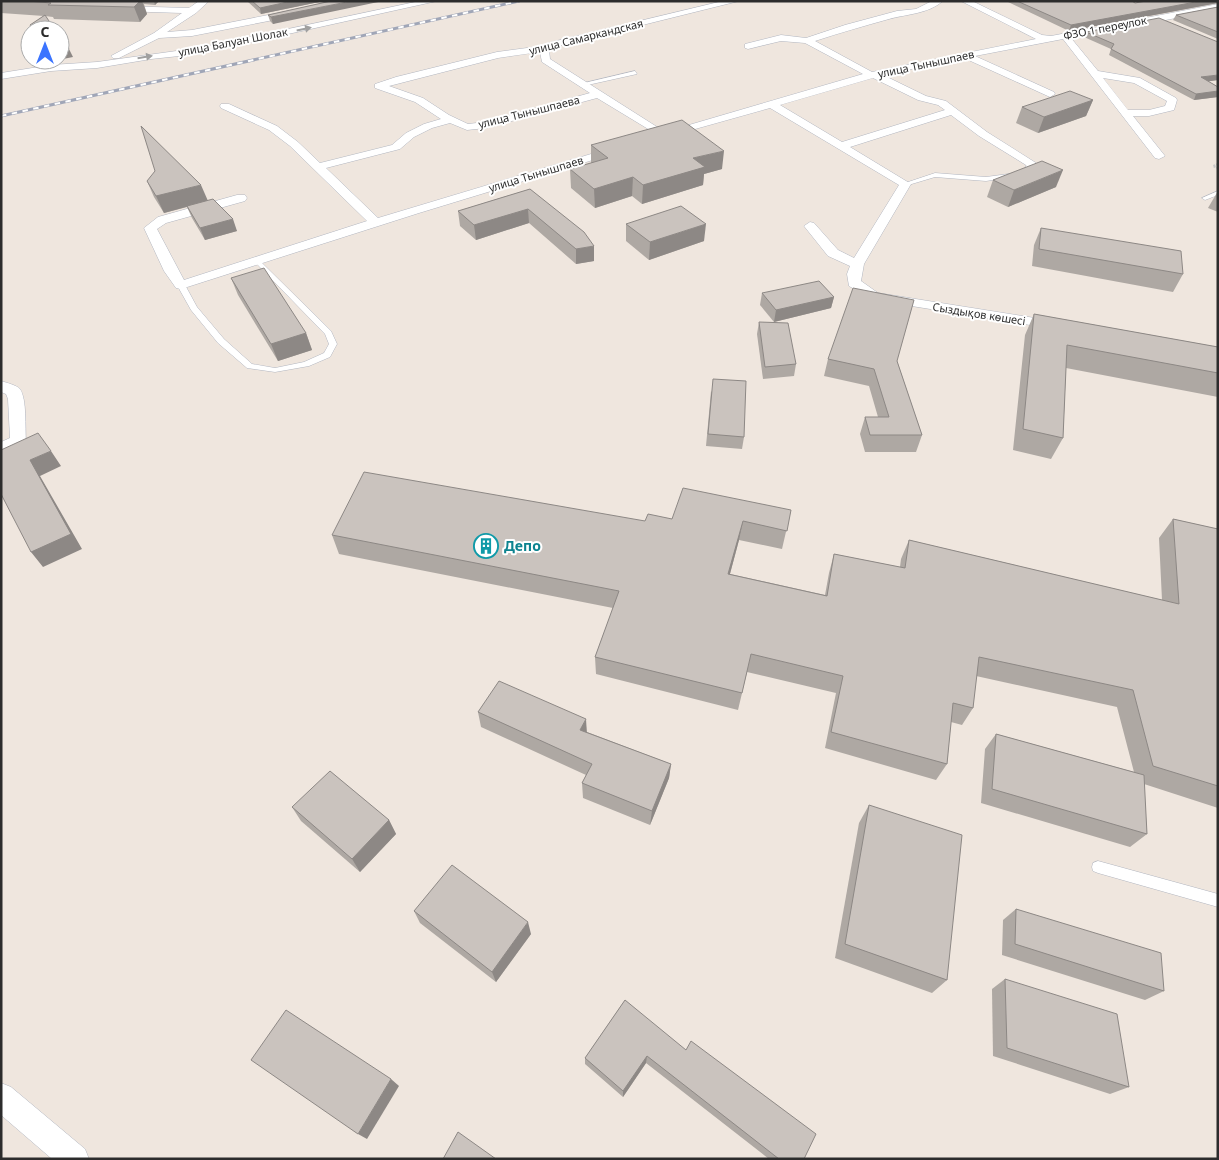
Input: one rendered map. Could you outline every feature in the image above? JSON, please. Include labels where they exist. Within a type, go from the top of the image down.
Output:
[{"type":"street","points":[[97,65],[157,35],[205,1]]},
{"type":"street","name":"улица Балуан Шолак","points":[[1,76],[51,68],[97,65],[151,56],[198,51],[433,1]]},
{"type":"street","name":"улица Самаркандская","points":[[379,86],[399,79],[430,73],[497,55],[544,49],[555,44],[735,1]]},
{"type":"street","points":[[807,41],[848,26],[918,11],[939,1]]},
{"type":"street","points":[[965,1],[1040,37],[1052,38]]},
{"type":"street","name":"ФЗО 1 переулок","points":[[1052,38],[1218,7]]},
{"type":"street","points":[[107,8],[193,11]]},
{"type":"street","points":[[157,35],[192,34],[303,11]]},
{"type":"street","name":"ФЗО 1 переулок","points":[[1157,18],[1174,26]]},
{"type":"street","points":[[1065,36],[1159,156]]},
{"type":"street","points":[[748,46],[781,38],[807,41],[922,98],[942,102],[983,134],[1030,162]]},
{"type":"street","name":"улица Тынышпаев","points":[[644,141],[873,75],[965,54],[1052,38]]},
{"type":"street","name":"улица Тынышпаева","points":[[544,49],[545,60],[663,135]]},
{"type":"street","points":[[965,54],[1050,94]]},
{"type":"street","points":[[1095,74],[1137,80],[1172,100],[1170,108],[1149,113],[1126,114]]},
{"type":"street","name":"улица Тынышпаева","points":[[379,86],[419,100],[450,120],[467,127],[486,125],[599,94]]},
{"type":"street","points":[[771,104],[905,184],[857,264],[833,253],[810,226]]},
{"type":"street","points":[[224,106],[273,128],[294,144],[376,223]]},
{"type":"street","points":[[841,146],[954,111]]},
{"type":"street","points":[[318,167],[396,147],[410,136],[428,126],[450,120]]},
{"type":"street","name":"улица Тынышпаев","points":[[181,285],[376,223],[518,184],[626,147]]},
{"type":"street","points":[[181,285],[171,271],[150,228],[162,220],[241,198]]},
{"type":"street","name":"Сыздықов көшесі","points":[[857,264],[854,283],[874,296],[1068,328]]},
{"type":"street","points":[[1,449],[18,440],[16,398],[7,388]]},
{"type":"street","points":[[1,1097],[75,1159]]},
{"type":"lane","points":[[583,84],[635,73]]},
{"type":"lane","points":[[905,184],[935,176],[986,179],[1026,173],[1030,162]]},
{"type":"lane","points":[[1205,198],[1218,193]]},
{"type":"lane","points":[[181,285],[194,308],[221,341],[250,366],[275,370],[306,364],[327,355],[333,344],[328,333],[256,260]]},
{"type":"lane","points":[[1098,868],[1218,900]]},
{"type":"building","points":[[28,1],[140,1],[134,7],[48,5],[51,3]]},
{"type":"building","points":[[252,1],[292,1],[260,8]]},
{"type":"building","points":[[331,1],[352,1],[271,17],[268,15]]},
{"type":"building","points":[[1017,1],[1132,1],[1135,3],[1146,1],[1201,1],[1071,25]]},
{"type":"building","points":[[1218,7],[1218,32],[1176,15]]},
{"type":"building","points":[[45,15],[48,20],[38,20]]},
{"type":"building","points":[[1159,18],[1218,42],[1218,75],[1201,77],[1218,87],[1218,91],[1196,94],[1111,49],[1114,44],[1086,32]]},
{"type":"building","points":[[1070,91],[1093,100],[1044,117],[1022,107]]},
{"type":"building","points":[[682,120],[724,151],[693,158],[705,167],[643,185],[633,177],[594,189],[570,169],[608,158],[591,145]]},
{"type":"building","points":[[141,126],[201,185],[156,196],[147,181],[155,171]]},
{"type":"building","points":[[1042,161],[1063,170],[1014,190],[993,180]]},
{"type":"building","points":[[530,189],[584,232],[594,246],[576,249],[528,209],[474,225],[458,211]]},
{"type":"building","points":[[213,199],[233,219],[200,228],[187,206]]},
{"type":"building","points":[[681,206],[706,224],[650,242],[626,224]]},
{"type":"building","points":[[1041,228],[1181,251],[1183,274],[1039,249]]},
{"type":"building","points":[[264,268],[306,333],[271,344],[231,278]]},
{"type":"building","points":[[819,281],[834,297],[776,310],[762,293]]},
{"type":"building","points":[[853,288],[914,300],[897,361],[922,435],[870,435],[865,417],[889,417],[874,369],[828,359]]},
{"type":"building","points":[[1034,314],[1218,347],[1218,373],[1067,345],[1063,438],[1023,429]]},
{"type":"building","points":[[759,322],[788,323],[796,364],[765,367]]},
{"type":"building","points":[[713,379],[746,381],[744,437],[708,434]]},
{"type":"building","points":[[38,433],[51,451],[30,460],[71,534],[31,552],[1,494],[1,450]]},
{"type":"building","points":[[364,472],[645,521],[648,514],[672,519],[683,488],[791,510],[787,531],[743,521],[728,574],[827,596],[834,554],[905,568],[909,540],[1179,604],[1173,519],[1218,529],[1218,786],[1153,766],[1133,690],[979,657],[973,708],[953,703],[947,764],[831,732],[843,676],[751,654],[742,693],[595,657],[619,591],[332,535]]},
{"type":"building","points":[[499,681],[586,719],[580,730],[671,764],[652,811],[582,783],[592,764],[478,712]]},
{"type":"building","points":[[996,734],[1144,775],[1147,834],[992,789]]},
{"type":"building","points":[[330,771],[389,820],[352,859],[292,807]]},
{"type":"building","points":[[869,805],[962,835],[947,980],[845,944]]},
{"type":"building","points":[[452,865],[528,922],[492,972],[414,911]]},
{"type":"building","points":[[1016,909],[1161,953],[1164,991],[1015,944]]},
{"type":"building","points":[[1005,979],[1117,1014],[1129,1087],[1007,1048]]},
{"type":"building","points":[[625,1000],[686,1050],[691,1041],[816,1134],[804,1159],[779,1159],[647,1056],[623,1091],[585,1058]]},
{"type":"building","points":[[286,1010],[391,1079],[358,1134],[251,1060]]},
{"type":"building","points":[[458,1132],[496,1159],[443,1159]]},
{"type":"railway","points":[[1,116],[519,1]]},
{"type":"place","name":"Депо","points":[[486,546]]}]
